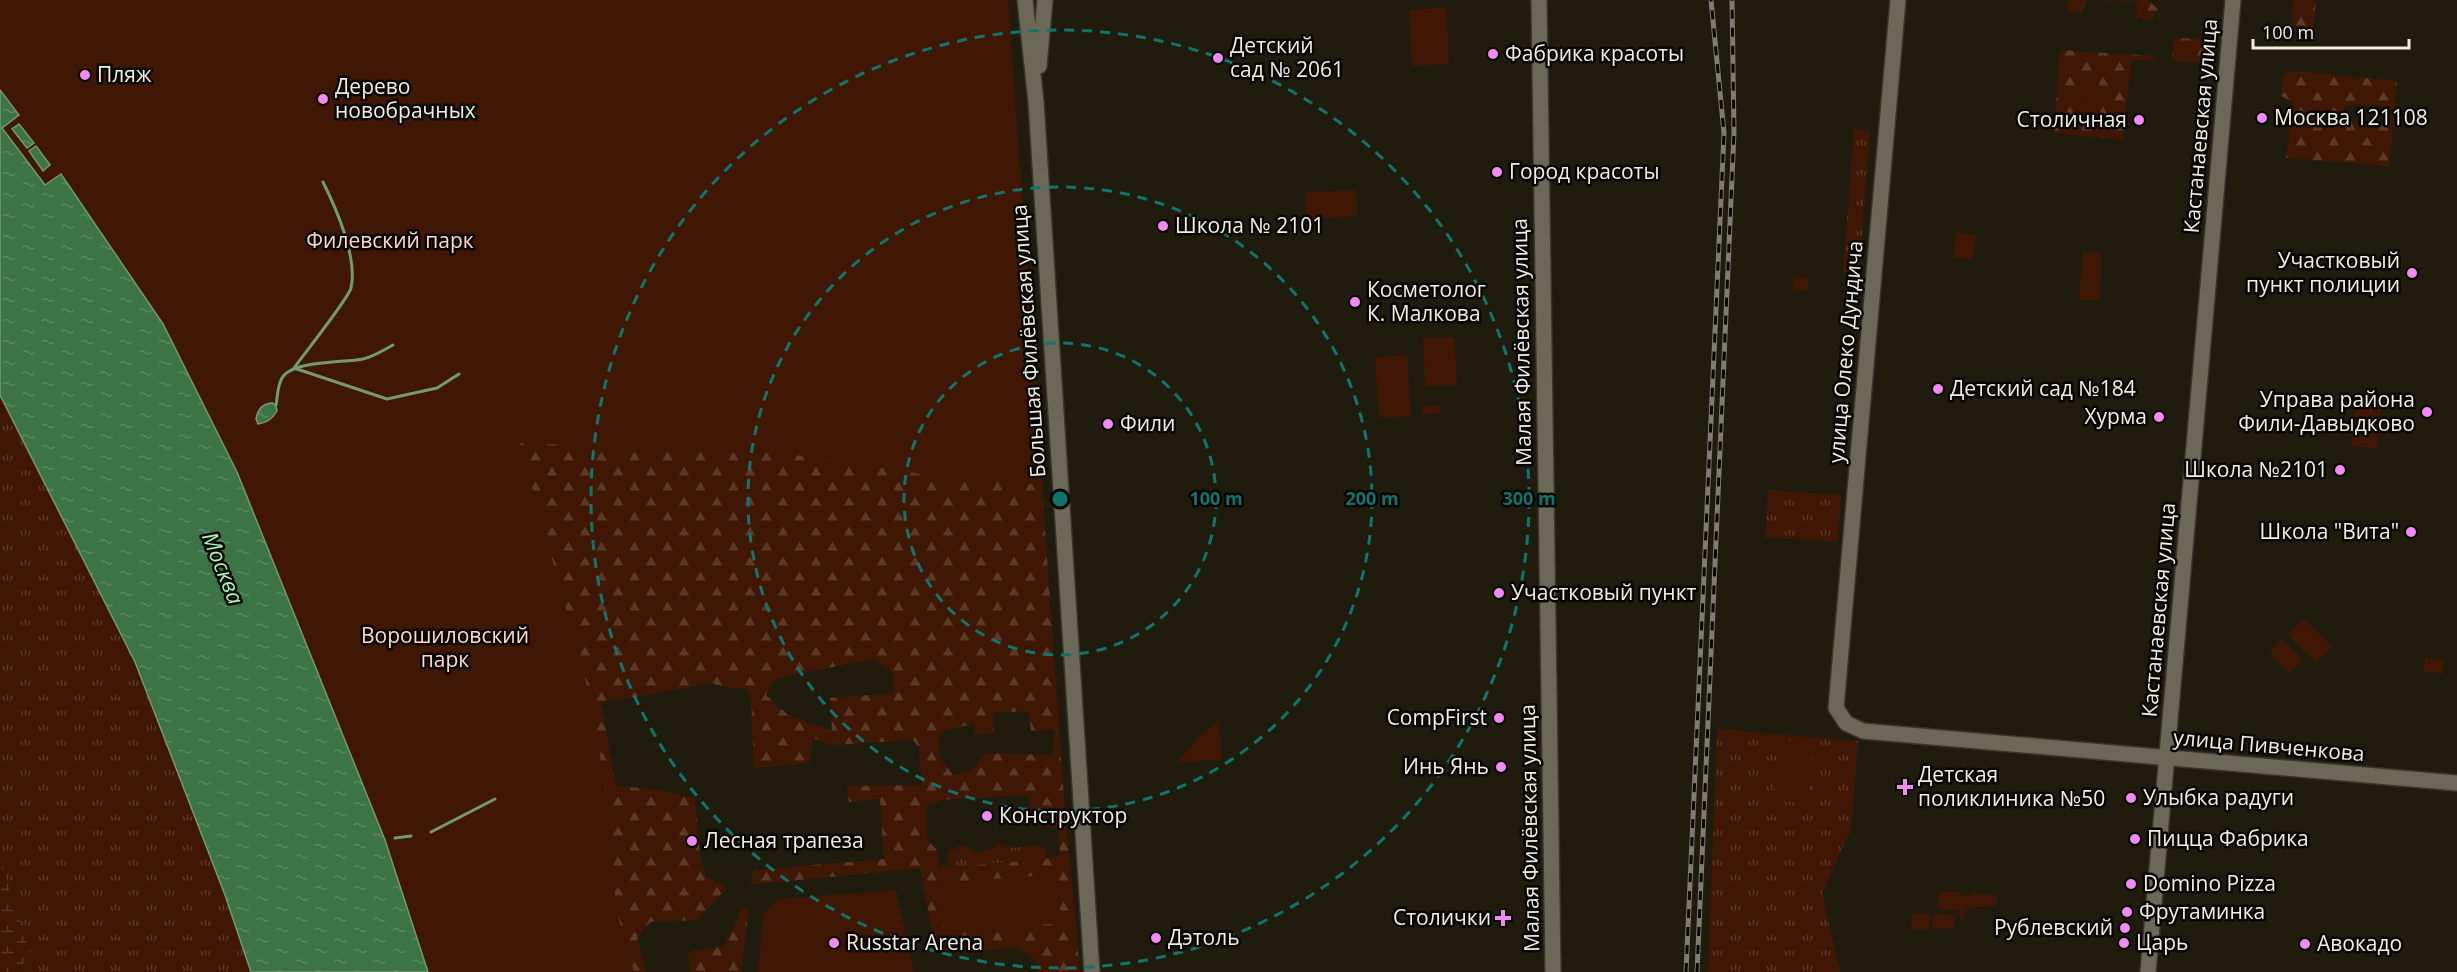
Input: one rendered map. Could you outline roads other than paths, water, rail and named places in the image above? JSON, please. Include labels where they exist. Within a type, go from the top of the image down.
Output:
[{"type":"street","name":"Большая Филёвская улица","points":[[1025,0],[1036,102],[1092,972]]},
{"type":"street","name":"Большая Филёвская улица","points":[[1036,102],[1045,0]]},
{"type":"street","name":"Малая Филёвская улица","points":[[1539,0],[1553,972]]},
{"type":"street","name":"улица Олеко Дундича","points":[[1836,708],[1898,0]]},
{"type":"street","name":"Кастанаевская улица","points":[[2148,972],[2233,0]]},
{"type":"street","name":"улица Пивченкова","points":[[1836,708],[1846,723],[1863,731],[2457,783]]},
{"type":"water","name":"Москва","points":[[0,90],[19,115],[2,128],[45,185],[61,174],[163,324],[237,472],[385,840],[428,972],[251,972],[225,895],[135,662],[0,395]]},
{"type":"water","points":[[19,124],[34,143],[27,148],[12,129]]},
{"type":"water","points":[[36,146],[50,165],[43,171],[29,151]]},
{"type":"water","points":[[272,403],[276,405],[275,414],[267,421],[258,424],[256,419],[259,410]]},
{"type":"waterway","points":[[323,182],[334,205],[349,248],[351,288],[294,368],[387,399],[437,388],[459,374]]},
{"type":"waterway","points":[[276,405],[280,381],[288,372],[307,365],[367,358],[393,345]]},
{"type":"waterway","points":[[431,832],[495,799]]},
{"type":"waterway","points":[[395,838],[411,836]]},
{"type":"railway","points":[[1686,972],[1724,133],[1711,0]]},
{"type":"railway","points":[[1697,972],[1734,132],[1732,0]]},
{"type":"place","name":"Фабрика красоты","points":[[1493,54]]},
{"type":"place","name":"Детский сад № 2061","points":[[1218,58]]},
{"type":"place","name":"Пляж","points":[[85,75]]},
{"type":"place","name":"Дерево новобрачных","points":[[323,99]]},
{"type":"place","name":"Москва 121108","points":[[2262,118]]},
{"type":"place","name":"Столичная","points":[[2139,120]]},
{"type":"place","name":"Город красоты","points":[[1497,172]]},
{"type":"place","name":"Школа № 2101","points":[[1163,226]]},
{"type":"place","name":"Участковый пункт полиции","points":[[2412,273]]},
{"type":"place","name":"Косметолог К. Малкова","points":[[1355,302]]},
{"type":"place","name":"Детский сад №184","points":[[1938,389]]},
{"type":"place","name":"Управа района Фили-Давыдково","points":[[2427,412]]},
{"type":"place","name":"Хурма","points":[[2159,417]]},
{"type":"place","name":"Фили","points":[[1108,424]]},
{"type":"place","name":"Школа №2101","points":[[2340,470]]},
{"type":"place","name":"Школа \"Вита\"","points":[[2411,532]]},
{"type":"place","name":"Участковый пункт","points":[[1499,593]]},
{"type":"place","name":"CompFirst","points":[[1499,718]]},
{"type":"place","name":"Инь Янь","points":[[1501,767]]},
{"type":"place","name":"Детская поликлиника №50","points":[[1905,787]]},
{"type":"place","name":"Улыбка радуги","points":[[2131,798]]},
{"type":"place","name":"Конструктор","points":[[987,816]]},
{"type":"place","name":"Пицца Фабрика","points":[[2135,839]]},
{"type":"place","name":"Лесная трапеза","points":[[692,841]]},
{"type":"place","name":"Domino Pizza","points":[[2131,884]]},
{"type":"place","name":"Фрутаминка","points":[[2127,912]]},
{"type":"place","name":"Столички","points":[[1503,918]]},
{"type":"place","name":"Рублевский","points":[[2125,928]]},
{"type":"place","name":"Дэтоль","points":[[1156,938]]},
{"type":"place","name":"Russtar Arena","points":[[834,943]]},
{"type":"place","name":"Царь","points":[[2124,943]]},
{"type":"place","name":"Авокадо","points":[[2305,944]]},
{"type":"park label","name":"Филевский парк","points":[[390,241]]},
{"type":"park label","name":"Ворошиловский парк","points":[[445,648]]}]
